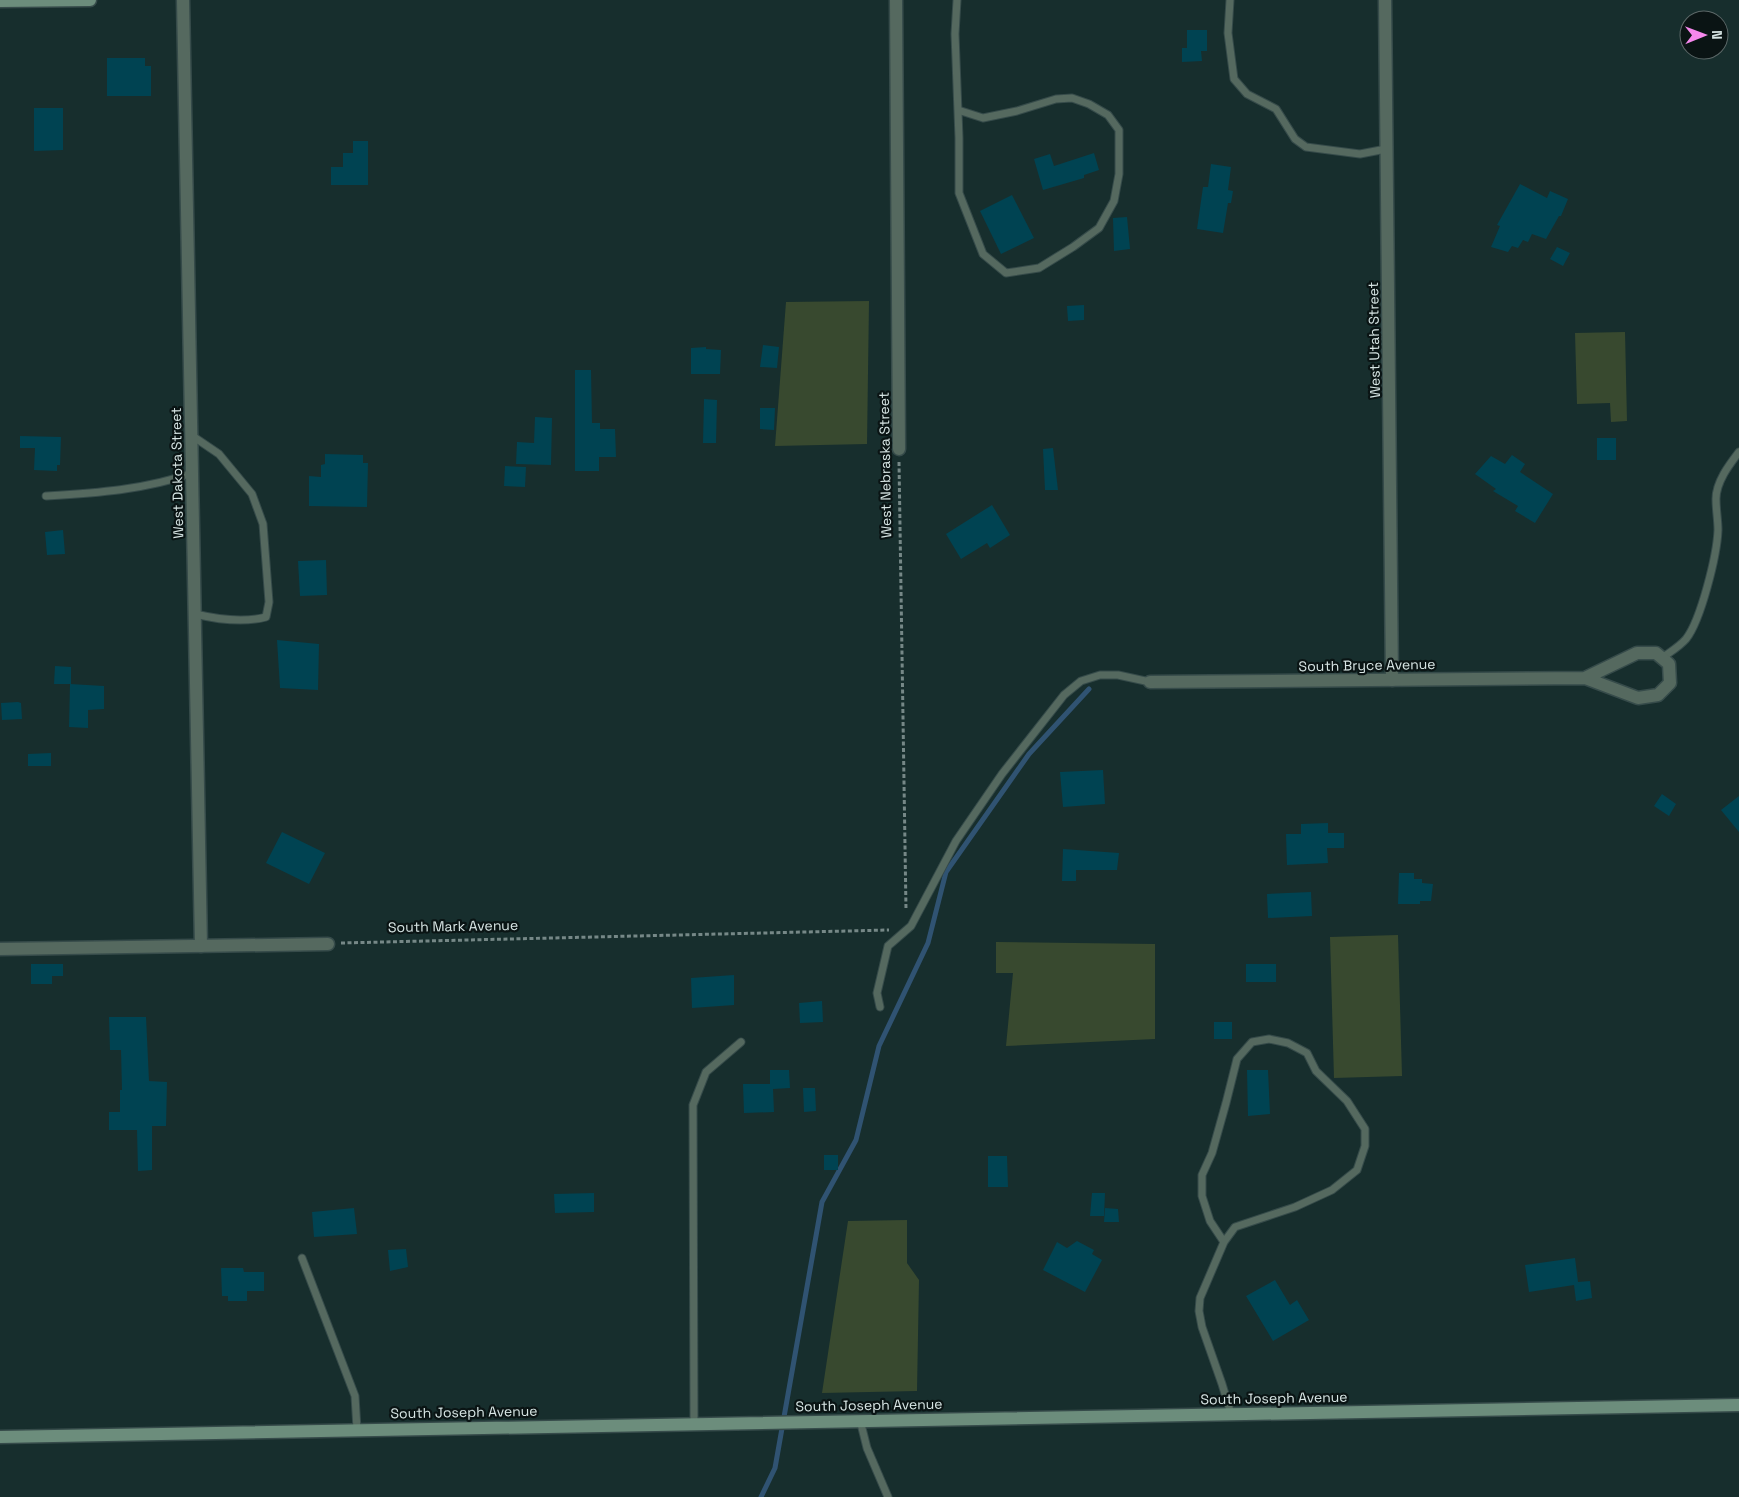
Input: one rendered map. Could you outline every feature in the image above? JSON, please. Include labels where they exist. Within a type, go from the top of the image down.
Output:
[{"type":"main road","points":[[0,1],[90,0]]},
{"type":"main road","name":"South Joseph Avenue","points":[[0,1436],[1739,1405]]},
{"type":"street","name":"West Dakota Street","points":[[183,0],[201,946]]},
{"type":"street","name":"West Nebraska Street","points":[[896,0],[899,449]]},
{"type":"street","name":"West Utah Street","points":[[1385,0],[1392,680]]},
{"type":"street","name":"South Bryce Avenue","points":[[1150,682],[1585,678],[1638,698],[1658,695],[1670,684],[1669,664],[1656,653],[1637,653],[1585,678]]},
{"type":"street","points":[[0,949],[328,944]]},
{"type":"lane","points":[[957,0],[955,34],[959,193],[983,254],[1006,273],[1039,268],[1099,228],[1114,201],[1118,174],[1119,130],[1108,115],[1089,104],[1072,98],[1056,99],[1017,111],[982,118],[958,110]]},
{"type":"lane","points":[[1230,0],[1228,33],[1234,79],[1246,94],[1276,108],[1295,139],[1306,147],[1360,154],[1386,149]]},
{"type":"lane","points":[[191,434],[219,454],[252,494],[263,524],[269,602],[266,617],[257,620],[211,618],[195,614]]},
{"type":"lane","points":[[1662,658],[1680,646],[1693,627],[1710,577],[1715,549],[1718,530],[1717,492],[1726,470],[1739,452]]},
{"type":"lane","points":[[46,496],[88,494],[131,488],[169,482],[192,473]]},
{"type":"lane","points":[[880,1007],[877,993],[888,946],[912,926],[956,841],[1002,774],[1064,694],[1081,681],[1100,675],[1118,675],[1150,682]]},
{"type":"lane","points":[[1224,1242],[1210,1221],[1202,1196],[1202,1175],[1212,1153],[1237,1059],[1252,1042],[1269,1039],[1288,1043],[1307,1053],[1316,1071],[1348,1101],[1365,1129],[1365,1146],[1357,1170],[1332,1190],[1295,1206],[1235,1227],[1224,1242],[1200,1298],[1199,1311],[1202,1327],[1231,1414]]},
{"type":"lane","points":[[694,1423],[693,1105],[706,1072],[741,1042]]},
{"type":"lane","points":[[302,1258],[355,1396],[357,1430]]},
{"type":"lane","points":[[860,1420],[867,1448],[888,1497]]},
{"type":"path","name":"West Nebraska Street","points":[[899,449],[906,930]]},
{"type":"path","name":"South Mark Avenue","points":[[328,944],[906,930]]},
{"type":"green space","points":[[869,301],[867,444],[775,446],[786,302]]},
{"type":"green space","points":[[1625,332],[1627,421],[1611,422],[1610,403],[1577,404],[1575,333]]},
{"type":"green space","points":[[1398,935],[1402,1076],[1334,1078],[1330,937]]},
{"type":"green space","points":[[996,942],[1155,944],[1155,1039],[1006,1046],[1013,973],[996,973]]},
{"type":"green space","points":[[907,1220],[907,1263],[919,1280],[917,1391],[822,1393],[848,1221]]},
{"type":"building","points":[[1187,30],[1207,30],[1207,51],[1201,51],[1202,61],[1182,62],[1182,48],[1187,48]]},
{"type":"building","points":[[107,58],[145,58],[145,66],[151,66],[151,96],[107,96]]},
{"type":"building","points":[[34,108],[63,108],[63,150],[34,151]]},
{"type":"building","points":[[353,141],[368,141],[368,185],[331,185],[331,167],[343,167],[343,153],[353,153]]},
{"type":"building","points":[[1094,153],[1099,170],[1084,175],[1084,178],[1043,190],[1034,159],[1050,154],[1054,166]]},
{"type":"building","points":[[1211,164],[1231,167],[1228,190],[1233,191],[1231,203],[1228,203],[1223,233],[1197,229],[1203,187],[1208,187]]},
{"type":"building","points":[[1520,184],[1547,198],[1550,191],[1568,199],[1561,216],[1559,216],[1546,239],[1532,234],[1528,242],[1523,240],[1518,248],[1512,246],[1508,252],[1491,247],[1500,226],[1497,225]]},
{"type":"building","points":[[1012,195],[1034,238],[1001,254],[980,211]]},
{"type":"building","points":[[1127,217],[1130,249],[1114,251],[1113,218]]},
{"type":"building","points":[[1557,247],[1570,253],[1563,266],[1550,259]]},
{"type":"building","points":[[1084,305],[1084,320],[1068,321],[1067,306]]},
{"type":"building","points":[[763,345],[779,347],[777,368],[760,367]]},
{"type":"building","points":[[706,347],[706,349],[721,350],[720,374],[691,374],[691,348]]},
{"type":"building","points":[[575,370],[591,370],[592,423],[600,423],[600,429],[615,429],[616,457],[599,457],[599,471],[575,471]]},
{"type":"building","points":[[704,399],[717,400],[716,443],[703,443]]},
{"type":"building","points":[[760,408],[775,408],[774,430],[760,429]]},
{"type":"building","points":[[535,417],[552,418],[551,465],[516,464],[517,442],[534,443]]},
{"type":"building","points":[[20,436],[61,437],[60,465],[57,465],[57,471],[34,470],[35,448],[20,448]]},
{"type":"building","points":[[1597,438],[1616,438],[1616,460],[1597,460]]},
{"type":"building","points":[[1053,448],[1058,490],[1045,490],[1043,449]]},
{"type":"building","points":[[325,454],[363,455],[363,463],[368,463],[367,507],[309,506],[309,476],[321,477],[321,465],[325,464]]},
{"type":"building","points":[[1512,455],[1525,464],[1520,472],[1553,494],[1535,523],[1515,511],[1518,506],[1493,491],[1496,489],[1475,474],[1491,456],[1505,464]]},
{"type":"building","points":[[505,466],[526,467],[525,487],[504,486]]},
{"type":"building","points":[[992,505],[1010,535],[990,548],[987,543],[961,559],[946,534]]},
{"type":"building","points":[[63,530],[65,554],[47,555],[45,532]]},
{"type":"building","points":[[326,560],[327,595],[300,596],[298,561]]},
{"type":"building","points":[[277,640],[319,644],[318,690],[280,688]]},
{"type":"building","points":[[55,666],[71,667],[71,684],[54,684]]},
{"type":"building","points":[[70,684],[104,686],[104,709],[88,710],[88,728],[69,727]]},
{"type":"building","points":[[1,703],[21,703],[22,719],[2,720]]},
{"type":"building","points":[[51,753],[51,766],[28,766],[28,754]]},
{"type":"building","points":[[1103,770],[1105,804],[1063,807],[1060,772]]},
{"type":"building","points":[[1662,794],[1676,804],[1669,816],[1654,806]]},
{"type":"building","points":[[1739,796],[1739,832],[1721,810]]},
{"type":"building","points":[[1328,823],[1328,833],[1344,833],[1344,848],[1327,848],[1328,863],[1287,865],[1286,834],[1301,834],[1301,824]]},
{"type":"building","points":[[282,832],[325,853],[309,884],[266,863]]},
{"type":"building","points":[[1063,849],[1119,853],[1117,870],[1076,870],[1076,881],[1062,881]]},
{"type":"building","points":[[1399,873],[1414,873],[1414,879],[1422,879],[1422,883],[1433,884],[1431,901],[1420,901],[1420,904],[1398,904]]},
{"type":"building","points":[[1311,892],[1312,916],[1268,918],[1267,894]]},
{"type":"building","points":[[31,964],[63,964],[63,976],[52,976],[52,984],[31,984]]},
{"type":"building","points":[[1246,964],[1276,964],[1276,982],[1246,982]]},
{"type":"building","points":[[734,975],[734,1005],[692,1008],[691,978]]},
{"type":"building","points":[[822,1001],[823,1022],[800,1023],[799,1003]]},
{"type":"building","points":[[109,1017],[146,1017],[149,1081],[167,1082],[166,1126],[152,1126],[152,1170],[138,1171],[137,1130],[109,1130],[109,1112],[120,1112],[120,1090],[122,1090],[121,1050],[110,1050]]},
{"type":"building","points":[[1214,1022],[1232,1022],[1232,1039],[1214,1039]]},
{"type":"building","points":[[770,1070],[789,1070],[790,1088],[773,1089],[774,1112],[744,1113],[743,1084],[770,1084]]},
{"type":"building","points":[[1247,1070],[1268,1070],[1270,1114],[1248,1116]]},
{"type":"building","points":[[803,1088],[815,1088],[816,1111],[804,1112]]},
{"type":"building","points":[[824,1155],[838,1155],[838,1170],[824,1170]]},
{"type":"building","points":[[988,1156],[1007,1156],[1008,1187],[988,1187]]},
{"type":"building","points":[[594,1193],[594,1212],[555,1213],[554,1194]]},
{"type":"building","points":[[1092,1193],[1105,1193],[1104,1216],[1090,1216]]},
{"type":"building","points":[[354,1208],[357,1234],[314,1237],[312,1212]]},
{"type":"building","points":[[1105,1208],[1118,1209],[1119,1222],[1104,1222]]},
{"type":"building","points":[[1077,1241],[1094,1250],[1092,1254],[1102,1260],[1085,1292],[1043,1270],[1057,1242],[1067,1248]]},
{"type":"building","points":[[406,1249],[408,1267],[390,1271],[388,1250]]},
{"type":"building","points":[[1575,1258],[1578,1282],[1590,1281],[1592,1298],[1576,1301],[1574,1285],[1529,1292],[1525,1265]]},
{"type":"building","points":[[221,1268],[243,1268],[244,1272],[264,1272],[264,1291],[247,1291],[247,1301],[228,1301],[228,1296],[222,1296]]},
{"type":"building","points":[[1275,1280],[1290,1305],[1297,1300],[1309,1320],[1273,1341],[1246,1296]]},
{"type":"waterway","points":[[761,1497],[775,1468],[822,1202],[856,1140],[879,1046],[928,943],[946,872],[1029,754],[1089,689]]}]
